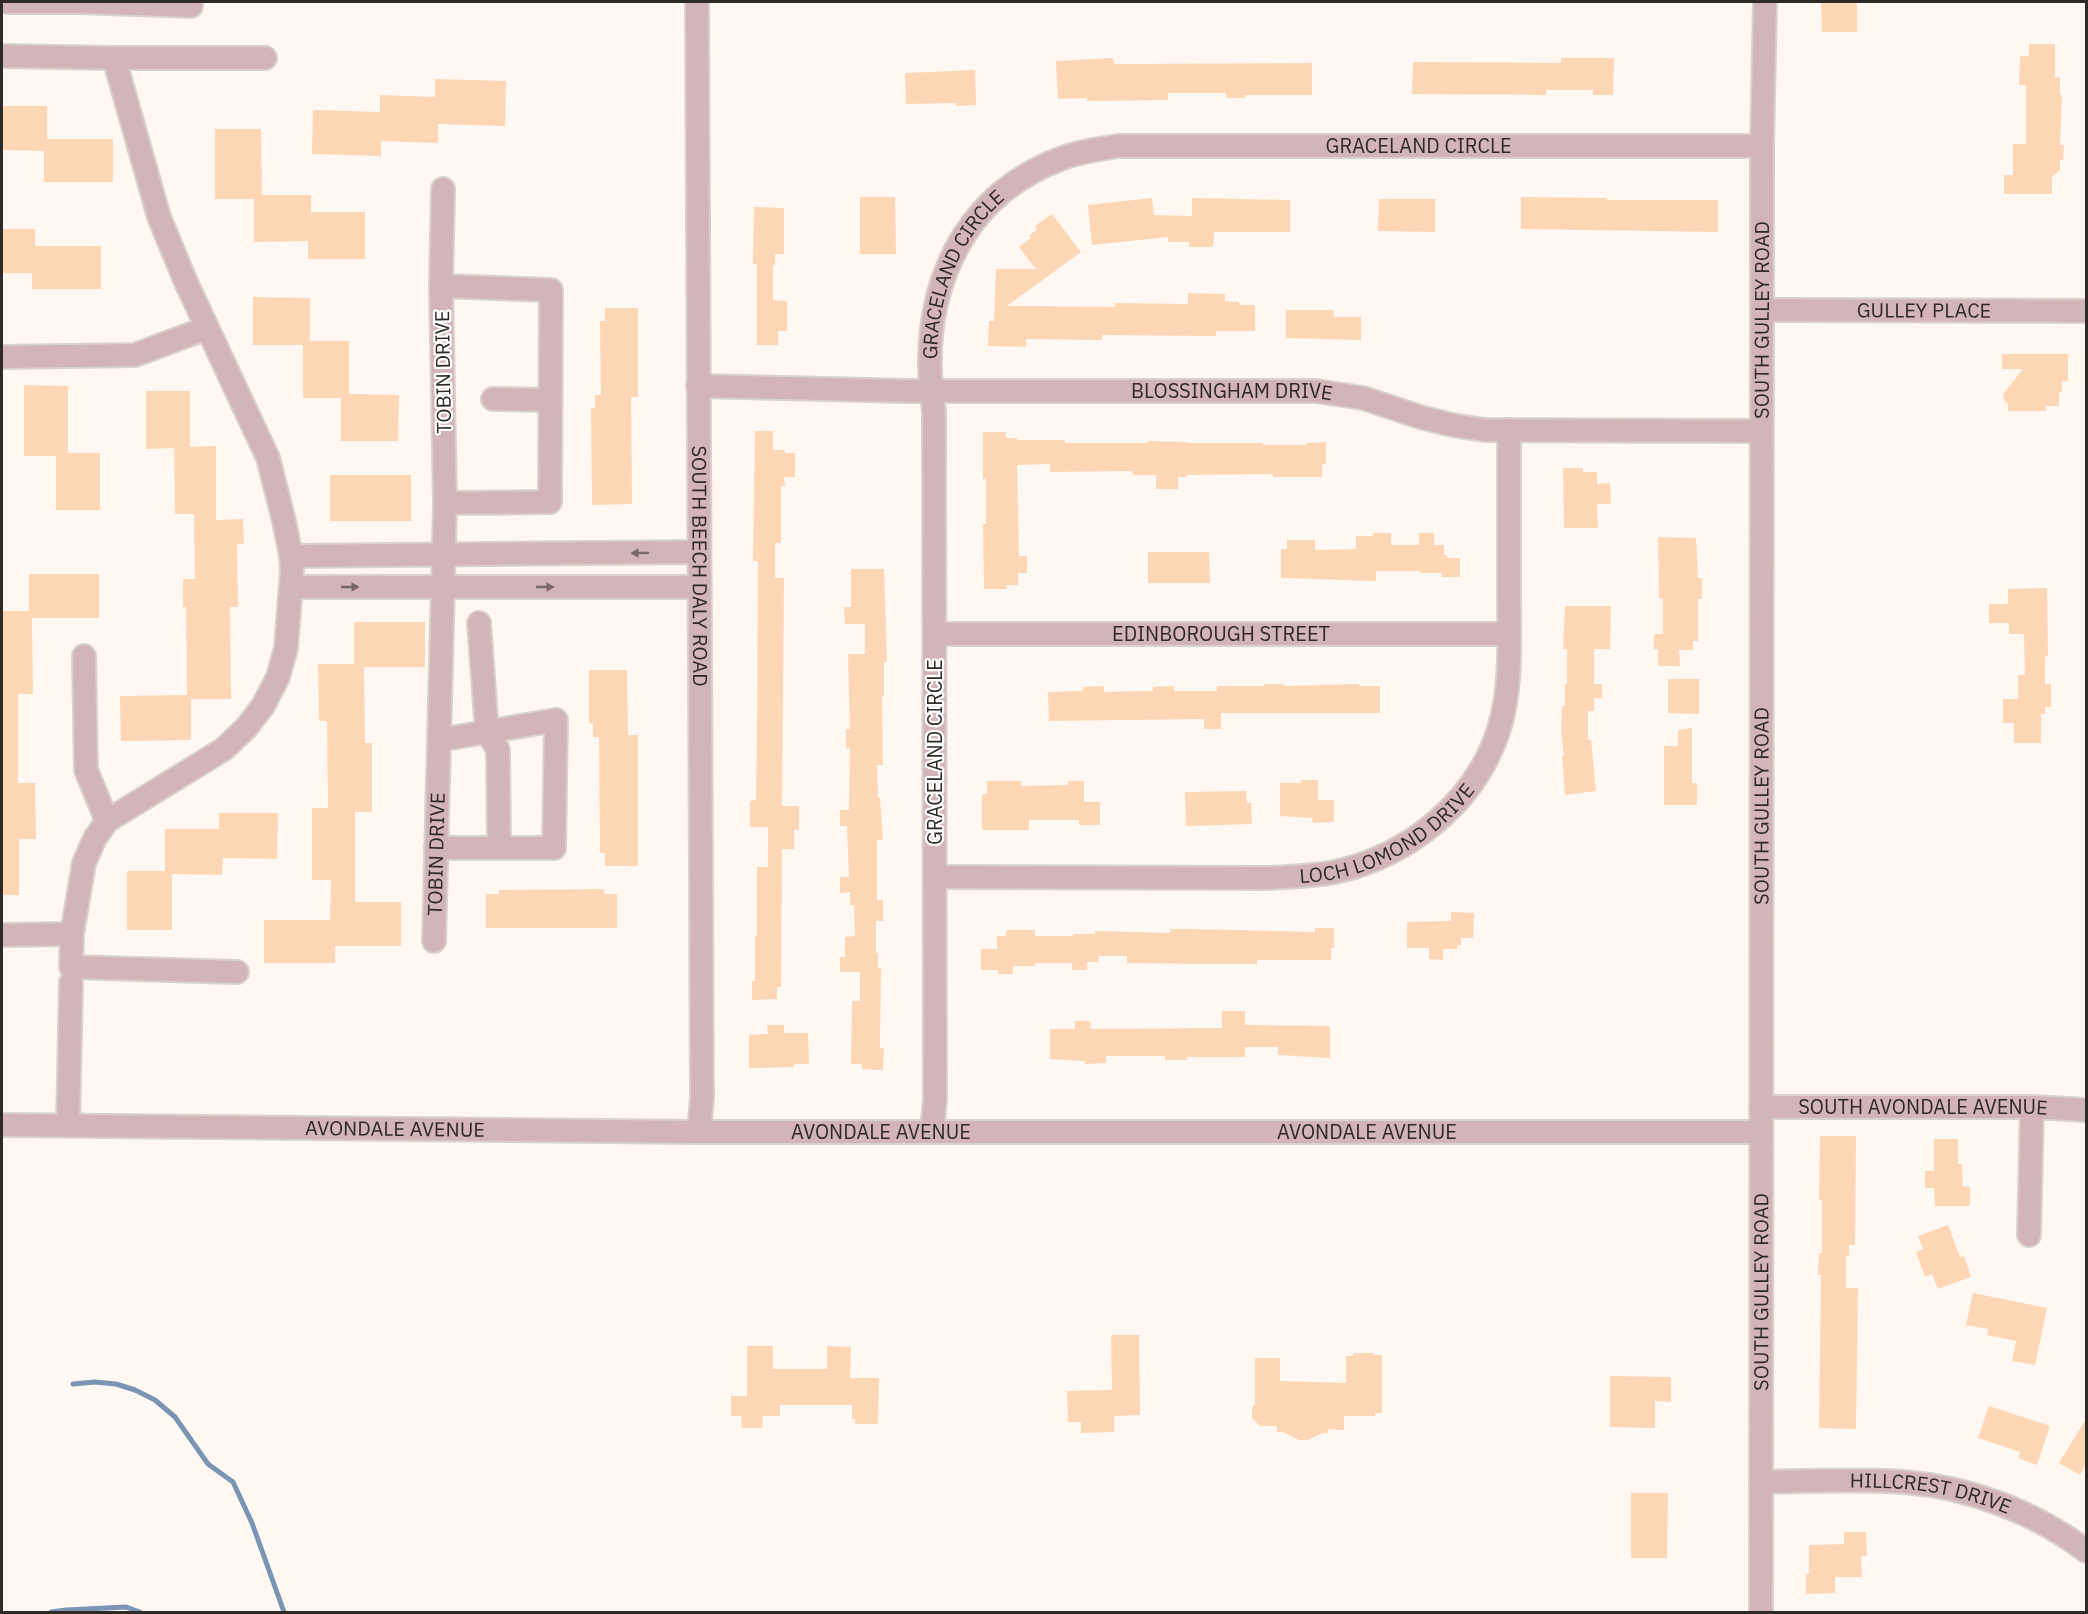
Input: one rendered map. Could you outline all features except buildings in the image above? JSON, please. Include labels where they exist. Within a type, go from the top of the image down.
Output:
[{"type":"street","points":[[7,2],[191,6]]},
{"type":"street","name":"SOUTH BEECH DALY ROAD","points":[[697,2],[702,1098],[699,1132]]},
{"type":"street","name":"SOUTH GULLEY ROAD","points":[[1761,1612],[1762,146],[1765,2]]},
{"type":"street","points":[[2,56],[265,58]]},
{"type":"street","points":[[114,57],[159,217],[207,328],[268,458],[291,556],[291,587],[286,648],[278,676],[263,706],[246,728],[224,749],[107,821],[95,838],[84,863],[72,934],[71,967],[237,972]]},
{"type":"street","name":"GRACELAND CIRCLE","points":[[932,1132],[935,1099],[935,634],[934,411],[930,390],[931,333],[935,300],[948,263],[970,226],[1011,185],[1044,166],[1085,151],[1118,146],[1762,146]]},
{"type":"street","name":"TOBIN DRIVE","points":[[434,941],[444,587],[445,503],[441,286],[443,189]]},
{"type":"street","points":[[441,286],[551,290],[550,502],[445,503]]},
{"type":"street","name":"GULLEY PLACE","points":[[1762,310],[2086,311]]},
{"type":"street","points":[[2,357],[135,355],[207,328]]},
{"type":"street","name":"BLOSSINGHAM DRIVE","points":[[698,386],[930,390],[1316,391],[1363,398],[1452,425],[1484,430],[1762,431]]},
{"type":"street","points":[[493,399],[550,400]]},
{"type":"street","name":"LOCH LOMOND DRIVE","points":[[935,877],[1312,876],[1337,871],[1376,858],[1418,836],[1440,819],[1470,788],[1499,730],[1508,682],[1509,430]]},
{"type":"street","points":[[291,556],[699,552]]},
{"type":"street","points":[[291,587],[699,587]]},
{"type":"street","points":[[479,623],[487,732],[498,750],[499,848]]},
{"type":"street","name":"EDINBOROUGH STREET","points":[[935,634],[1509,634]]},
{"type":"street","points":[[84,656],[86,770],[107,821]]},
{"type":"street","points":[[436,848],[554,848],[556,720],[439,741]]},
{"type":"street","points":[[2,935],[72,934]]},
{"type":"street","points":[[68,1125],[71,983]]},
{"type":"street","name":"SOUTH AVONDALE AVENUE","points":[[1761,1107],[2032,1107],[2086,1110]]},
{"type":"street","points":[[2030,1235],[2032,1107]]},
{"type":"street","name":"AVONDALE AVENUE","points":[[2,1125],[699,1132],[1760,1132]]},
{"type":"street","name":"HILLCREST DRIVE","points":[[1761,1482],[1878,1481],[1941,1487],[1985,1498],[2026,1515],[2058,1532],[2086,1551]]},
{"type":"waterway","points":[[73,1384],[95,1382],[116,1384],[135,1390],[155,1400],[175,1417],[208,1464],[233,1482],[252,1523],[284,1612]]},
{"type":"waterway","points":[[51,1612],[126,1607],[140,1612]]}]
